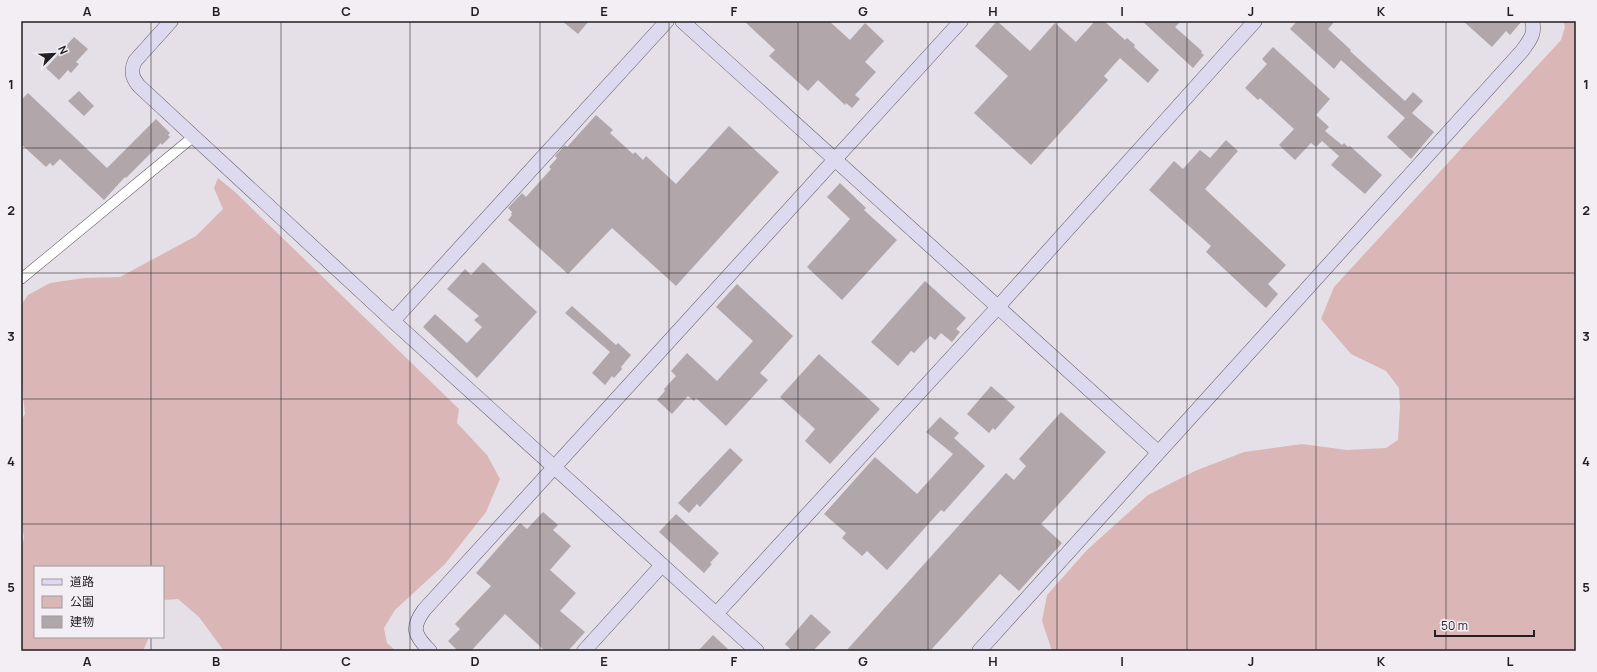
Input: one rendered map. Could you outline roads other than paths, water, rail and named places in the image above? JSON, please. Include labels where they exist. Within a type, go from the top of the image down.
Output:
[{"type":"street","points":[[171,21],[135,61],[132,76],[143,91],[553,468],[757,651]]},
{"type":"street","points":[[393,321],[667,21]]},
{"type":"street","points":[[682,21],[997,308],[1158,452]]},
{"type":"street","points":[[430,651],[419,638],[416,630],[416,623],[419,617],[961,21]]},
{"type":"street","points":[[716,614],[997,308],[1255,21]]},
{"type":"street","points":[[979,651],[1522,51],[1532,36],[1534,29],[1532,21]]},
{"type":"street","points":[[21,279],[193,137]]},
{"type":"street","points":[[584,651],[662,565]]}]
